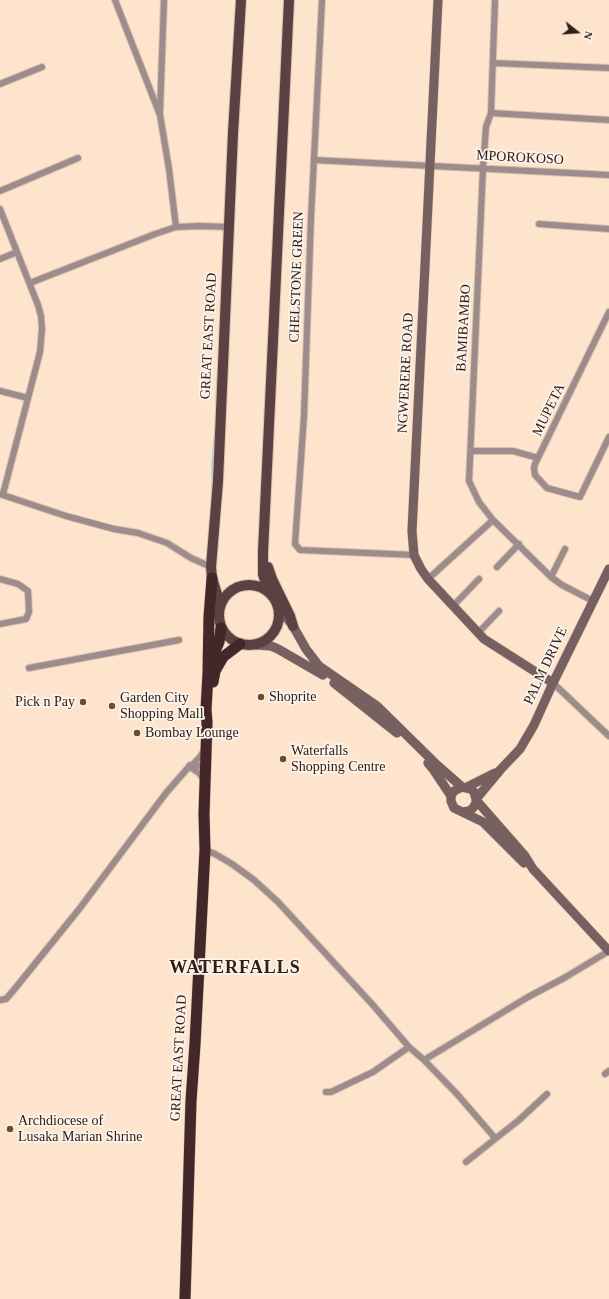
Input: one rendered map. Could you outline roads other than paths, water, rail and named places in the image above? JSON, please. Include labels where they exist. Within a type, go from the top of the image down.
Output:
[{"type":"highway","name":"GREAT EAST ROAD","points":[[185,1299],[191,1101],[205,850],[206,710],[212,572]]},
{"type":"highway","name":"GREAT EAST ROAD","points":[[208,673],[220,638],[221,628]]},
{"type":"highway","name":"GREAT EAST ROAD","points":[[207,722],[210,715],[215,671],[223,657],[240,644]]},
{"type":"main road","name":"GREAT EAST ROAD","points":[[212,572],[230,227],[233,133],[241,0]]},
{"type":"main road","points":[[268,591],[263,574],[263,552],[289,0]]},
{"type":"main road","points":[[263,552],[272,579],[288,609],[293,626]]},
{"type":"main road","points":[[212,572],[220,604]]},
{"type":"main road","points":[[246,585],[258,586],[268,591],[273,596],[279,608],[280,618],[272,635],[265,641],[256,645],[240,644],[229,638],[221,628],[218,620],[220,604],[226,595],[235,588],[246,585]]},
{"type":"street","points":[[115,0],[160,115]]},
{"type":"street","points":[[164,0],[160,115],[176,227]]},
{"type":"street","name":"CHELSTONE GREEN","points":[[322,0],[304,416],[295,544],[300,550],[414,555]]},
{"type":"street","name":"NGWERERE ROAD","points":[[438,0],[412,531],[414,555],[428,579],[478,633],[490,644],[553,683]]},
{"type":"street","name":"BAMIBAMBO","points":[[496,0],[490,113],[486,127],[483,168],[469,481],[478,502],[493,520],[551,577],[566,587],[593,601]]},
{"type":"street","points":[[493,63],[609,68]]},
{"type":"street","points":[[0,84],[42,67]]},
{"type":"street","points":[[490,113],[609,120]]},
{"type":"street","points":[[0,191],[78,158]]},
{"type":"street","name":"MPOROKOSO","points":[[314,160],[609,175]]},
{"type":"street","points":[[0,209],[38,305],[42,329],[40,352],[1,494],[66,516],[114,529],[138,533],[167,543],[212,572]]},
{"type":"street","points":[[539,224],[609,229]]},
{"type":"street","points":[[30,283],[176,227],[230,227]]},
{"type":"street","points":[[0,259],[17,252]]},
{"type":"street","name":"MUPETA","points":[[609,312],[538,458],[534,472],[544,486],[576,497],[581,496],[609,437]]},
{"type":"street","points":[[0,392],[28,398]]},
{"type":"street","points":[[470,451],[513,451],[538,458]]},
{"type":"street","points":[[428,579],[493,520]]},
{"type":"street","points":[[498,567],[519,544]]},
{"type":"street","points":[[551,577],[566,549]]},
{"type":"street","name":"PALM DRIVE","points":[[476,799],[520,749],[534,725],[609,569]]},
{"type":"street","points":[[0,579],[18,584],[28,591],[29,612],[26,619],[0,624]]},
{"type":"street","points":[[453,606],[479,579]]},
{"type":"street","points":[[279,608],[293,626],[306,649],[319,666],[364,696],[437,765],[465,787],[474,792],[476,799],[525,856],[533,869]]},
{"type":"street","points":[[478,633],[499,611]]},
{"type":"street","points":[[29,668],[179,640]]},
{"type":"street","points":[[256,645],[271,646],[278,649],[318,672],[389,726],[433,769],[451,796],[451,801],[454,808],[484,822],[521,860],[533,869],[609,951],[564,978],[528,997],[424,1060]]},
{"type":"street","points":[[553,683],[609,736]]},
{"type":"street","points":[[0,1000],[6,999],[14,991],[80,908],[166,794],[200,757],[206,746]]},
{"type":"street","points":[[191,767],[205,768]]},
{"type":"street","points":[[191,767],[199,773],[205,781]]},
{"type":"street","name":"PALM DRIVE","points":[[465,787],[484,779],[501,769]]},
{"type":"street","name":"PALM DRIVE","points":[[487,813],[485,800],[488,788],[494,777]]},
{"type":"street","points":[[451,796],[454,791],[465,787]]},
{"type":"street","points":[[463,812],[471,810],[475,806],[476,799]]},
{"type":"street","points":[[205,850],[216,854],[232,864],[254,880],[278,902],[372,1004],[409,1047],[424,1060],[457,1094],[495,1138]]},
{"type":"street","points":[[326,1092],[331,1092],[343,1087],[373,1072],[409,1047]]},
{"type":"street","points":[[466,1162],[518,1120],[547,1094]]},
{"type":"waterway","points":[[223,231],[224,237]]},
{"type":"waterway","points":[[216,401],[217,379]]},
{"type":"waterway","points":[[212,499],[212,465],[215,429]]},
{"type":"place","name":"Shoprite","points":[[261,697]]},
{"type":"place","name":"Pick n Pay","points":[[83,702]]},
{"type":"place","name":"Garden City Shopping Mall","points":[[112,706]]},
{"type":"place","name":"Bombay Lounge","points":[[137,733]]},
{"type":"place","name":"Waterfalls Shopping Centre","points":[[283,759]]},
{"type":"place","name":"Archdiocese of Lusaka Marian Shrine","points":[[10,1129]]},
{"type":"district","name":"WATERFALLS","points":[[235,968]]}]
